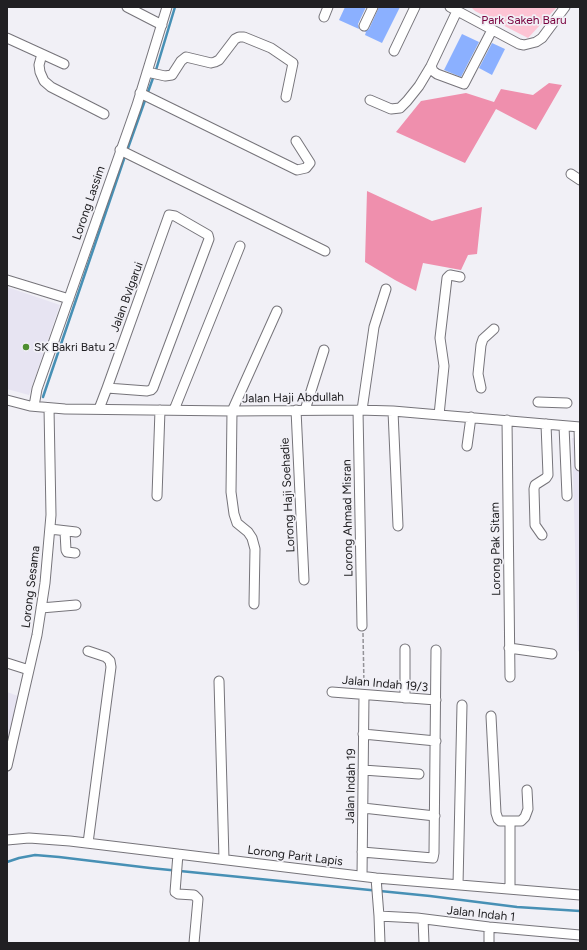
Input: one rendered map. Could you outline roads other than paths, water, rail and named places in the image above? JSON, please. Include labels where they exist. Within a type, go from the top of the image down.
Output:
[{"type":"street","points":[[127,7],[162,24]]},
{"type":"street","name":"Lorong Lassim","points":[[34,406],[37,389],[140,93],[167,7]]},
{"type":"street","points":[[324,16],[328,7]]},
{"type":"street","points":[[364,26],[373,7]]},
{"type":"street","points":[[394,51],[415,7]]},
{"type":"street","points":[[370,100],[391,109],[400,108],[407,101],[419,86],[431,66],[455,8],[519,44],[530,45],[542,38],[565,7]]},
{"type":"street","points":[[431,66],[433,71],[437,74],[464,84],[492,30]]},
{"type":"street","points":[[147,72],[165,76],[172,75],[181,61],[186,57],[211,63],[215,62],[219,60],[235,39],[244,37],[271,48],[293,63],[294,67],[286,97]]},
{"type":"street","points":[[7,38],[64,64]]},
{"type":"street","points":[[42,54],[39,66],[40,72],[44,80],[51,87],[104,114]]},
{"type":"street","points":[[140,93],[298,170],[306,168],[310,163],[296,141]]},
{"type":"street","points":[[120,150],[325,251]]},
{"type":"street","points":[[571,174],[580,180]]},
{"type":"street","name":"Jalan Bvlgarui","points":[[99,409],[168,215],[175,216],[208,235],[209,239],[152,390],[147,392],[107,388]]},
{"type":"street","points":[[174,410],[240,246]]},
{"type":"street","points":[[439,414],[444,366],[440,338],[447,278],[450,275],[460,277]]},
{"type":"street","points":[[7,280],[69,300]]},
{"type":"street","name":"Lorong Ahmad Misran","points":[[362,626],[360,410],[374,327],[386,289]]},
{"type":"street","points":[[254,604],[255,549],[252,538],[248,532],[237,523],[234,514],[231,492],[232,411],[277,311]]},
{"type":"street","points":[[481,388],[478,374],[480,345],[483,339],[494,329]]},
{"type":"street","points":[[300,410],[324,350]]},
{"type":"street","name":"Jalan Haji Abdullah","points":[[7,400],[49,408],[232,411],[393,411],[580,427]]},
{"type":"street","points":[[538,402],[567,403]]},
{"type":"street","name":"Lorong Sesama","points":[[7,766],[37,635],[45,584],[51,515],[49,408]]},
{"type":"street","points":[[157,496],[160,410]]},
{"type":"street","name":"Lorong Haji Soehadie","points":[[300,410],[304,580]]},
{"type":"street","points":[[393,411],[398,526]]},
{"type":"street","points":[[467,446],[471,417]]},
{"type":"street","name":"Lorong Pak Sitam","points":[[507,420],[510,677]]},
{"type":"street","points":[[542,535],[536,525],[534,489],[535,485],[548,475],[546,424]]},
{"type":"street","points":[[564,426],[567,496]]},
{"type":"street","points":[[580,427],[580,466]]},
{"type":"street","points":[[50,529],[65,532],[76,532]]},
{"type":"street","points":[[65,532],[66,550],[67,552],[75,553]]},
{"type":"street","points":[[41,608],[76,605]]},
{"type":"street","points":[[509,648],[552,654]]},
{"type":"street","points":[[405,649],[405,698]]},
{"type":"street","points":[[88,650],[106,658],[110,661],[111,667],[88,843]]},
{"type":"street","points":[[362,852],[433,858],[435,816],[436,650]]},
{"type":"street","points":[[7,663],[29,670]]},
{"type":"street","points":[[219,681],[224,859]]},
{"type":"street","name":"Jalan Indah 19/3","points":[[332,692],[436,700]]},
{"type":"street","name":"Jalan Indah 19","points":[[362,876],[364,695]]},
{"type":"street","points":[[458,885],[462,705]]},
{"type":"street","points":[[491,716],[496,813],[500,821],[521,821],[525,817],[528,809],[527,790]]},
{"type":"street","points":[[363,734],[436,741]]},
{"type":"street","points":[[363,770],[419,774]]},
{"type":"street","points":[[363,808],[435,816]]},
{"type":"street","points":[[510,821],[510,889]]},
{"type":"street","name":"Lorong Parit Lapis","points":[[7,840],[29,838],[88,843],[362,876],[376,882],[458,885],[580,895]]},
{"type":"street","points":[[178,854],[175,892],[178,894],[194,895],[198,899],[194,943]]},
{"type":"street","points":[[376,882],[380,943]]},
{"type":"street","name":"Jalan Indah 1","points":[[379,916],[423,919],[579,938]]},
{"type":"street","points":[[423,919],[424,943]]},
{"type":"street","points":[[489,927],[489,943]]},
{"type":"waterway","points":[[156,70],[175,7]]},
{"type":"waterway","points":[[128,148],[153,78]]},
{"type":"waterway","points":[[43,397],[124,159]]},
{"type":"waterway","points":[[7,862],[35,855],[59,857],[150,868],[430,896],[517,907],[580,911]]},
{"type":"place","name":"SK Bakri Batu 2","points":[[26,347]]},
{"type":"park label","name":"Park Sakeh Baru","points":[[524,20]]}]
